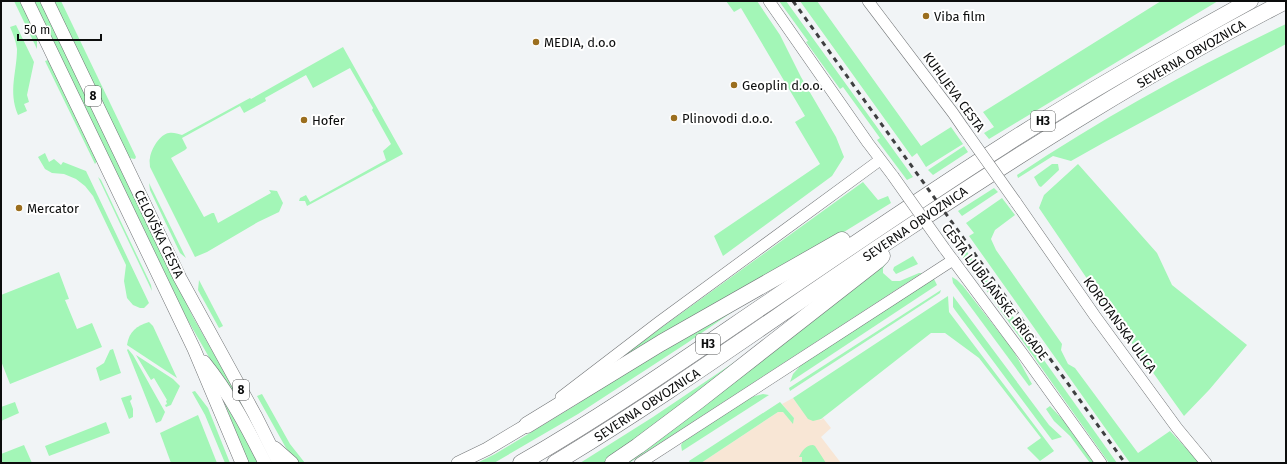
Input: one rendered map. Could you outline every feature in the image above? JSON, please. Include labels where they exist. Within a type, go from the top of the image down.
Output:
[{"type":"highway","points":[[1199,29],[1238,1]]},
{"type":"highway","name":"SEVERNA OBVOZNICA","points":[[521,463],[574,432],[624,400],[1004,145],[1113,78],[1250,1]]},
{"type":"highway","name":"SEVERNA OBVOZNICA","points":[[555,463],[702,369],[898,234],[1050,136],[1203,46],[1286,1]]},
{"type":"highway","points":[[1203,46],[1286,13]]},
{"type":"highway","points":[[527,425],[661,343],[857,231],[874,224],[892,220]]},
{"type":"highway","points":[[613,463],[698,401],[877,261],[890,248],[898,234]]},
{"type":"main road","name":"CELOVŠKA CESTA","points":[[27,1],[194,349],[242,463]]},
{"type":"main road","name":"CELOVŠKA CESTA","points":[[47,1],[180,278],[279,463]]},
{"type":"main road","points":[[194,349],[218,379],[242,417],[265,463]]},
{"type":"main road","points":[[458,463],[487,449],[527,425]]},
{"type":"main road","points":[[270,445],[292,463]]},
{"type":"street","name":"CESTA LJUBLJANSKE BRIGADE","points":[[769,1],[880,160],[952,260],[1022,352],[1101,463]]},
{"type":"street","name":"KUHLJEVA CESTA","points":[[868,1],[953,113],[1015,201]]},
{"type":"street","points":[[527,425],[599,367],[880,160]]},
{"type":"street","name":"KOROTANSKA ULICA","points":[[1015,201],[1095,316],[1177,428],[1206,463]]},
{"type":"street","points":[[640,463],[952,260]]},
{"type":"shaded area","points":[[793,398],[801,409],[821,420],[823,418],[831,428],[821,437],[841,463],[701,463],[778,412],[783,412],[793,423],[794,418],[782,404]]},
{"type":"green space","points":[[14,1],[20,1],[37,35],[37,49]]},
{"type":"green space","points":[[34,1],[41,1],[193,317],[235,391],[273,463],[270,463],[187,319]]},
{"type":"green space","points":[[54,1],[61,1],[136,157],[135,159],[129,158]]},
{"type":"green space","points":[[726,1],[757,1],[780,35],[801,77],[836,137],[844,157],[832,176],[723,256],[714,236],[820,164],[795,122],[805,116],[741,8],[734,12]]},
{"type":"green space","points":[[779,1],[786,1],[913,177],[907,180],[877,140],[880,138],[843,87],[840,89]]},
{"type":"green space","points":[[800,1],[817,1],[921,146],[951,127],[963,144],[926,167],[917,153],[912,157]]},
{"type":"green space","points":[[1161,1],[1218,1],[989,139],[984,133],[994,127],[983,112]]},
{"type":"green space","points":[[1286,24],[1286,44],[1071,161],[1053,156],[1018,178],[1017,175],[1049,154],[1148,95],[1182,76]]},
{"type":"green space","points":[[16,25],[34,62],[27,95],[29,102],[24,104],[27,111],[18,115],[13,90],[17,49],[10,27]]},
{"type":"green space","points":[[343,47],[403,154],[307,206],[305,201],[299,201],[300,198],[306,195],[310,202],[386,160],[383,151],[391,144],[372,110],[373,108],[350,68],[313,88],[306,75],[265,98],[266,101],[244,113],[240,106],[182,138],[187,148],[171,158],[204,217],[214,213],[218,223],[271,193],[269,190],[277,191],[283,203],[279,212],[258,222],[207,252],[195,257],[150,167],[151,154],[156,142],[162,136],[169,133],[182,135],[250,98],[251,99]]},
{"type":"green space","points":[[48,60],[97,161],[95,164],[45,61]]},
{"type":"green space","points":[[964,146],[968,152],[933,175],[928,170]]},
{"type":"green space","points":[[45,153],[49,162],[54,159],[61,165],[63,162],[86,171],[149,303],[144,308],[133,305],[127,298],[124,281],[126,265],[93,196],[85,186],[76,179],[64,174],[52,173],[45,169],[38,157]]},
{"type":"green space","points":[[1052,164],[1058,164],[1059,170],[1041,187],[1039,186],[1034,177]]},
{"type":"green space","points":[[1078,164],[1157,253],[1172,285],[1247,345],[1209,390],[1184,416],[1109,311],[1039,208],[1044,195]]},
{"type":"green space","points":[[98,177],[101,180],[151,285],[152,291]]},
{"type":"green space","points":[[863,182],[878,200],[888,196],[891,203],[839,235],[600,372]]},
{"type":"green space","points":[[149,183],[186,258],[180,253],[150,190]]},
{"type":"green space","points":[[994,188],[998,192],[962,216],[958,211]]},
{"type":"green space","points":[[1002,198],[1015,215],[995,230],[991,239],[996,250],[1062,344],[1061,350],[1068,364],[1075,368],[1138,453],[1170,431],[1200,463],[1130,463],[969,236],[974,233],[966,223]]},
{"type":"green space","points":[[952,232],[1117,463],[1109,463],[947,235]]},
{"type":"green space","points":[[913,256],[918,264],[896,274],[893,270],[894,267]]},
{"type":"green space","points":[[887,262],[883,268],[883,273],[892,281],[900,281],[922,273],[629,463],[621,463]]},
{"type":"green space","points":[[59,272],[69,299],[65,300],[77,329],[92,323],[102,347],[10,384],[1,361],[1,295]]},
{"type":"green space","points":[[952,277],[963,286],[1013,350],[1032,384],[1029,386],[953,283]]},
{"type":"green space","points":[[931,279],[934,279],[937,285],[790,382],[793,374],[802,364]]},
{"type":"green space","points":[[199,280],[223,326],[219,328],[198,290]]},
{"type":"green space","points":[[941,290],[940,293],[790,391],[789,388]]},
{"type":"green space","points":[[948,296],[949,312],[1054,451],[1040,461],[1027,448],[1041,438],[979,358],[945,333],[931,333],[821,419],[813,421],[808,419],[793,398]]},
{"type":"green space","points":[[953,296],[1049,425],[1062,437],[1052,440],[955,310],[953,307]]},
{"type":"green space","points":[[738,308],[578,414],[494,463],[477,463],[495,454],[576,405],[612,380]]},
{"type":"green space","points":[[149,322],[153,326],[177,378],[127,345],[128,340],[134,330]]},
{"type":"green space","points":[[113,349],[121,373],[100,381],[96,368],[104,363],[110,350]]},
{"type":"green space","points":[[128,349],[133,355],[165,412],[161,421],[156,423],[127,350]]},
{"type":"green space","points":[[136,355],[173,379],[180,386],[171,405],[166,407],[165,405],[167,404],[167,400],[154,378],[151,380]]},
{"type":"green space","points":[[736,361],[738,363],[604,463],[580,463],[653,417]]},
{"type":"green space","points":[[195,391],[208,408],[230,463],[225,463],[205,415],[192,392]]},
{"type":"green space","points":[[262,394],[290,444],[305,463],[298,463],[286,448],[257,396]]},
{"type":"green space","points":[[763,394],[769,395],[682,451],[681,445],[683,442],[751,397]]},
{"type":"green space","points":[[131,395],[132,399],[130,401],[133,409],[133,417],[129,419],[121,398]]},
{"type":"green space","points":[[15,402],[19,413],[1,421],[1,407]]},
{"type":"green space","points":[[225,402],[259,463],[248,463]]},
{"type":"green space","points":[[780,402],[794,418],[793,424],[783,412],[778,412],[701,463],[690,463],[689,461]]},
{"type":"green space","points":[[1050,406],[1064,421],[1094,463],[1090,463],[1070,436],[1054,421],[1046,409]]},
{"type":"green space","points":[[198,415],[217,463],[171,463],[160,433]]},
{"type":"green space","points":[[106,422],[110,433],[49,456],[45,446]]},
{"type":"green space","points":[[24,445],[32,463],[1,463],[1,454]]},
{"type":"green space","points":[[813,445],[826,463],[802,463],[802,457],[799,457],[801,453],[806,447]]},
{"type":"railway","points":[[793,1],[1125,463]]},
{"type":"place","name":"Viba film","points":[[926,16]]},
{"type":"place","name":"MEDIA, d.o.o","points":[[536,42]]},
{"type":"place","name":"Geoplin d.o.o.","points":[[734,85]]},
{"type":"place","name":"Plinovodi d.o.o.","points":[[674,118]]},
{"type":"place","name":"Hofer","points":[[304,120]]},
{"type":"place","name":"Mercator","points":[[19,208]]}]
